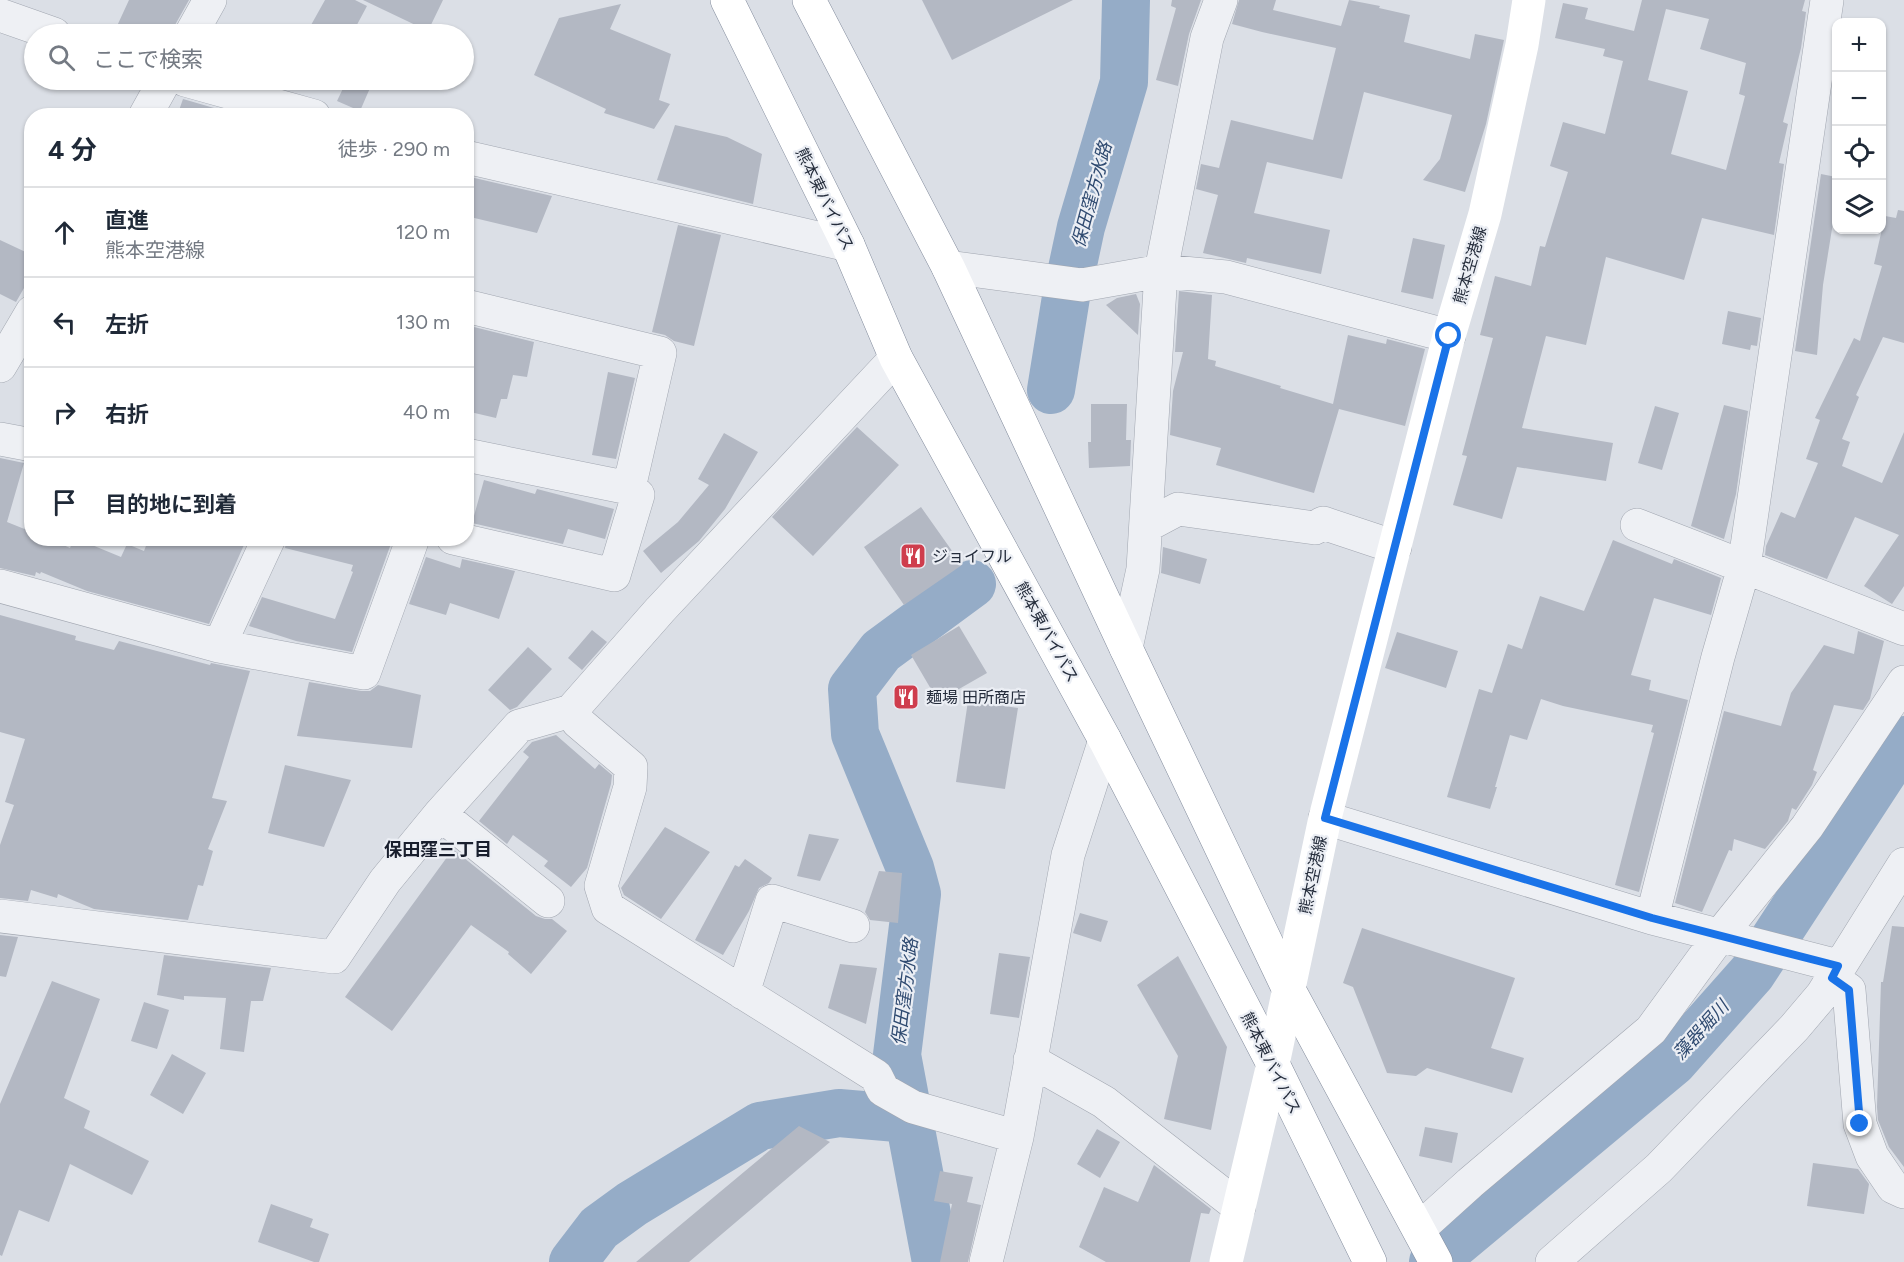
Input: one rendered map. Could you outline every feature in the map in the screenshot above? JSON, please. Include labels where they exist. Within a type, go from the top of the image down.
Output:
[{"type":"main road","name":"熊本東バイパス","points":[[727,0],[848,245],[896,358],[1105,740],[1273,1064],[1370,1262]]},
{"type":"main road","points":[[809,0],[948,267],[1288,988],[1436,1262]]},
{"type":"main road","name":"熊本空港線","points":[[1226,1262],[1273,1064],[1325,818],[1449,336],[1485,214],[1522,45],[1528,0]]},
{"type":"street","points":[[196,24],[210,0]]},
{"type":"street","points":[[1126,648],[1143,569],[1161,271],[1207,38],[1221,0]]},
{"type":"street","points":[[1652,918],[1718,657],[1744,567],[1827,0]]},
{"type":"street","points":[[0,15],[26,24]]},
{"type":"street","points":[[149,108],[159,90]]},
{"type":"street","points":[[221,90],[285,108]]},
{"type":"street","points":[[474,159],[848,245]]},
{"type":"street","points":[[948,267],[1082,285],[1161,271],[1226,277],[1449,336]]},
{"type":"street","points":[[474,308],[660,352],[629,488]]},
{"type":"street","points":[[13,361],[24,333]]},
{"type":"street","points":[[0,916],[334,957],[385,881],[440,814],[519,726],[571,711],[660,610],[896,358]]},
{"type":"street","points":[[0,439],[24,444]]},
{"type":"street","points":[[474,457],[629,488],[638,495],[614,574],[474,543]]},
{"type":"street","points":[[1146,526],[1178,509],[1315,528],[1323,523],[1395,547]]},
{"type":"street","points":[[1637,525],[1904,629]]},
{"type":"street","points":[[219,646],[265,546]]},
{"type":"street","points":[[0,586],[219,646],[364,673],[410,546]]},
{"type":"street","points":[[1419,1229],[1470,1183],[1652,1030],[1730,937],[1904,682]]},
{"type":"street","points":[[571,711],[578,722],[631,767],[630,787],[601,886],[608,908],[876,1076],[883,1090],[913,1107],[1017,1137]]},
{"type":"street","points":[[986,1262],[1017,1137],[1068,855],[1105,740]]},
{"type":"street","points":[[440,814],[548,901]]},
{"type":"street","points":[[1325,818],[1652,918],[1730,937],[1835,972],[1849,990],[1860,1124],[1872,1156],[1893,1187],[1904,1192]]},
{"type":"street","points":[[1552,1262],[1659,1168],[1794,1028],[1822,995],[1904,864]]},
{"type":"street","points":[[743,993],[772,901],[853,926]]},
{"type":"street","points":[[1030,1060],[1104,1102],[1239,1207]]},
{"type":"building","points":[[129,0],[189,0],[176,24],[118,24]]},
{"type":"building","points":[[325,0],[355,0],[367,6],[357,24],[312,24]]},
{"type":"building","points":[[363,0],[443,0],[431,24],[413,24]]},
{"type":"building","points":[[922,0],[1073,0],[952,60]]},
{"type":"building","points":[[1172,0],[1201,0],[1189,34],[1178,86],[1156,80],[1176,8],[1171,6]]},
{"type":"building","points":[[1239,0],[1276,0],[1273,10],[1341,26],[1349,0],[1380,6],[1379,8],[1410,15],[1404,42],[1470,59],[1475,34],[1504,40],[1486,124],[1465,192],[1423,180],[1440,159],[1452,115],[1364,92],[1342,179],[1267,162],[1254,213],[1330,230],[1321,274],[1247,258],[1246,263],[1203,253],[1218,195],[1196,189],[1201,164],[1219,168],[1231,120],[1313,140],[1336,48],[1232,24]]},
{"type":"building","points":[[1642,0],[1805,0],[1802,11],[1806,12],[1801,48],[1783,122],[1788,124],[1779,163],[1784,164],[1774,235],[1702,218],[1684,280],[1606,257],[1586,345],[1546,336],[1522,428],[1613,443],[1606,481],[1517,467],[1502,519],[1453,505],[1467,456],[1462,455],[1493,338],[1480,335],[1495,276],[1531,286],[1540,246],[1545,247],[1568,172],[1550,166],[1563,122],[1605,134],[1623,61],[1603,56],[1605,49],[1555,38],[1563,3],[1588,8],[1585,19],[1634,31]],"holes":[[[1666,9],[1709,19],[1700,49],[1746,63],[1739,94],[1745,96],[1726,170],[1671,154],[1688,91],[1648,80]]]},
{"type":"building","points":[[621,4],[610,29],[671,54],[659,100],[670,104],[654,129],[604,113],[606,109],[534,75],[559,18]]},
{"type":"building","points":[[342,90],[369,90],[361,108],[353,108],[337,101]]},
{"type":"building","points":[[183,99],[214,108],[180,108]]},
{"type":"building","points":[[675,125],[727,137],[762,154],[753,204],[657,180]]},
{"type":"building","points":[[1821,174],[1832,176],[1832,229],[1823,285],[1817,355],[1795,351]]},
{"type":"building","points":[[474,178],[552,196],[537,233],[474,218]]},
{"type":"building","points":[[1898,210],[1904,211],[1904,343],[1883,337],[1856,395],[1859,397],[1842,439],[1850,442],[1842,466],[1882,483],[1904,432],[1904,586],[1892,604],[1864,586],[1899,535],[1855,517],[1827,579],[1765,555],[1766,546],[1781,512],[1795,518],[1818,463],[1806,459],[1820,420],[1815,418],[1854,338],[1860,341],[1882,266],[1874,264],[1881,234],[1886,234],[1886,216],[1896,218]]},
{"type":"building","points":[[678,225],[721,235],[694,346],[652,332]]},
{"type":"building","points":[[1413,238],[1445,245],[1433,299],[1401,292]]},
{"type":"building","points":[[0,240],[24,251],[24,288],[16,302],[0,294]]},
{"type":"building","points":[[1179,291],[1212,295],[1208,359],[1216,361],[1215,366],[1333,404],[1348,335],[1386,344],[1387,339],[1425,349],[1405,426],[1339,409],[1314,493],[1216,465],[1221,448],[1170,435],[1173,391],[1183,352],[1175,352]]},
{"type":"building","points":[[1136,294],[1140,304],[1138,335],[1106,305],[1117,298]]},
{"type":"building","points":[[1728,311],[1761,318],[1757,346],[1751,345],[1750,350],[1722,344]]},
{"type":"building","points":[[474,327],[534,342],[527,377],[513,375],[507,399],[501,399],[496,418],[474,413]]},
{"type":"building","points":[[608,372],[635,378],[616,459],[592,455]]},
{"type":"building","points":[[1091,404],[1127,404],[1126,440],[1131,440],[1130,466],[1089,468],[1088,442],[1091,442]]},
{"type":"building","points":[[1724,405],[1748,411],[1736,494],[1724,539],[1691,526]]},
{"type":"building","points":[[1655,406],[1679,413],[1662,470],[1638,463]]},
{"type":"building","points":[[857,427],[899,465],[813,556],[772,517]]},
{"type":"building","points":[[724,433],[758,452],[725,509],[699,541],[661,573],[643,551],[678,522],[709,485],[698,479]]},
{"type":"building","points":[[0,458],[24,463],[7,522],[24,529],[24,546],[66,546],[70,548],[71,546],[94,546],[121,557],[126,546],[144,551],[146,546],[243,546],[209,624],[87,591],[41,572],[40,574],[36,572],[35,576],[0,568]]},
{"type":"building","points":[[484,480],[535,494],[537,489],[614,509],[605,539],[568,529],[563,544],[474,523]]},
{"type":"building","name":"ジョイフル","points":[[921,507],[962,565],[904,605],[864,547]]},
{"type":"building","points":[[1613,540],[1672,564],[1674,559],[1721,578],[1711,615],[1654,598],[1631,675],[1651,680],[1649,690],[1688,700],[1639,892],[1615,885],[1654,733],[1651,732],[1653,725],[1563,706],[1541,699],[1527,740],[1510,735],[1490,809],[1447,797],[1479,689],[1492,693],[1508,644],[1522,649],[1540,596],[1584,611]]},
{"type":"building","points":[[285,546],[390,546],[352,652],[296,641],[249,626],[262,597],[335,619],[353,572],[351,571],[353,565],[285,548]]},
{"type":"building","points":[[1163,547],[1207,559],[1200,584],[1161,573]]},
{"type":"building","points":[[426,557],[460,568],[462,559],[515,571],[499,619],[450,603],[446,615],[409,604]]},
{"type":"building","points":[[0,615],[76,636],[75,640],[114,650],[119,641],[210,665],[211,663],[250,671],[212,798],[227,801],[208,849],[213,851],[203,886],[198,885],[188,920],[94,909],[58,894],[57,898],[31,890],[28,901],[0,898],[0,845],[14,805],[5,802],[25,739],[0,732]]},
{"type":"building","points":[[959,626],[987,673],[938,701],[911,655]]},
{"type":"building","points":[[592,630],[607,642],[582,670],[568,658]]},
{"type":"building","points":[[1858,631],[1884,641],[1870,699],[1863,710],[1834,705],[1813,770],[1817,772],[1812,785],[1796,810],[1792,808],[1788,821],[1765,849],[1734,839],[1732,851],[1729,850],[1702,912],[1675,903],[1724,711],[1781,726],[1791,693],[1824,645],[1854,654]]},
{"type":"building","points":[[1397,632],[1458,651],[1446,688],[1385,668]]},
{"type":"building","points":[[528,647],[552,669],[517,707],[510,710],[488,690]]},
{"type":"building","points":[[309,682],[361,691],[370,691],[378,685],[421,695],[412,748],[297,736]]},
{"type":"building","points":[[968,701],[1018,708],[1005,789],[956,782]]},
{"type":"building","points":[[556,735],[595,769],[599,764],[612,775],[587,868],[571,887],[544,866],[548,861],[513,835],[507,844],[479,821],[529,757],[523,752],[532,742]]},
{"type":"building","points":[[285,765],[351,780],[324,847],[268,833]]},
{"type":"building","points":[[665,827],[710,852],[661,919],[624,895],[621,888]]},
{"type":"building","points":[[809,834],[839,839],[820,881],[797,876]]},
{"type":"building","points":[[453,849],[536,916],[552,919],[567,931],[531,974],[508,954],[509,952],[471,925],[392,1031],[345,997]]},
{"type":"building","points":[[745,859],[772,878],[769,883],[759,888],[749,911],[723,955],[695,940],[735,865],[739,867]]},
{"type":"building","points":[[879,871],[902,873],[898,923],[870,920],[865,912]]},
{"type":"building","points":[[1080,913],[1108,921],[1101,942],[1073,933]]},
{"type":"building","points":[[1892,926],[1904,927],[1904,1167],[1889,1147],[1878,1120],[1877,1107],[1881,982],[1883,982]]},
{"type":"building","points":[[1362,928],[1515,978],[1491,1048],[1524,1058],[1512,1093],[1427,1068],[1416,1076],[1387,1073],[1353,987],[1343,983]]},
{"type":"building","points":[[0,935],[18,937],[6,977],[0,976]]},
{"type":"building","points":[[999,953],[1030,957],[1019,1018],[990,1014]]},
{"type":"building","points":[[164,955],[271,968],[263,1001],[251,1001],[244,1052],[220,1049],[226,998],[184,996],[184,1000],[157,995]]},
{"type":"building","points":[[1178,956],[1227,1047],[1211,1130],[1164,1119],[1178,1056],[1137,985]]},
{"type":"building","points":[[840,964],[877,968],[866,1024],[828,1008]]},
{"type":"building","points":[[52,981],[100,999],[64,1098],[90,1111],[84,1128],[149,1161],[132,1195],[70,1164],[49,1222],[19,1210],[2,1256],[0,1255],[0,1104]]},
{"type":"building","points":[[144,1002],[169,1010],[157,1049],[131,1041]]},
{"type":"building","points":[[172,1054],[206,1073],[183,1114],[150,1095]]},
{"type":"building","points":[[799,1126],[830,1142],[689,1262],[636,1262]]},
{"type":"building","points":[[1425,1127],[1458,1133],[1452,1163],[1419,1156]]},
{"type":"building","points":[[1097,1129],[1120,1142],[1100,1178],[1077,1164]]},
{"type":"building","points":[[1813,1163],[1858,1169],[1869,1184],[1864,1214],[1807,1206]]},
{"type":"building","points":[[1154,1165],[1211,1209],[1209,1214],[1201,1213],[1190,1262],[1106,1262],[1079,1247],[1104,1187],[1138,1202]]},
{"type":"building","points":[[940,1171],[973,1177],[967,1202],[981,1205],[968,1262],[940,1262],[952,1204],[934,1201]]},
{"type":"building","points":[[271,1204],[313,1219],[310,1227],[329,1234],[319,1262],[258,1242]]},
{"type":"waterway","name":"保田窪方水路","points":[[1051,390],[1066,297],[1081,227],[1124,82],[1126,0]]},
{"type":"waterway","name":"保田窪方水路","points":[[573,1262],[599,1228],[632,1204],[760,1126],[839,1113],[909,1119],[897,1055],[917,894],[910,868],[855,734],[852,689],[881,651],[972,584]]},
{"type":"waterway","name":"藻器堀川","points":[[1433,1262],[1673,1062],[1752,973],[1904,740]]},
{"type":"waterway","points":[[909,1119],[936,1262]]},
{"type":"place","name":"ジョイフル","points":[[913,556]]},
{"type":"place","name":"麺場 田所商店","points":[[906,697]]},
{"type":"district","name":"保田窪三丁目","points":[[438,850]]},
{"type":"route","points":[[1449,336],[1325,818],[1652,918],[1838,966],[1832,978],[1849,990],[1860,1124]]}]
